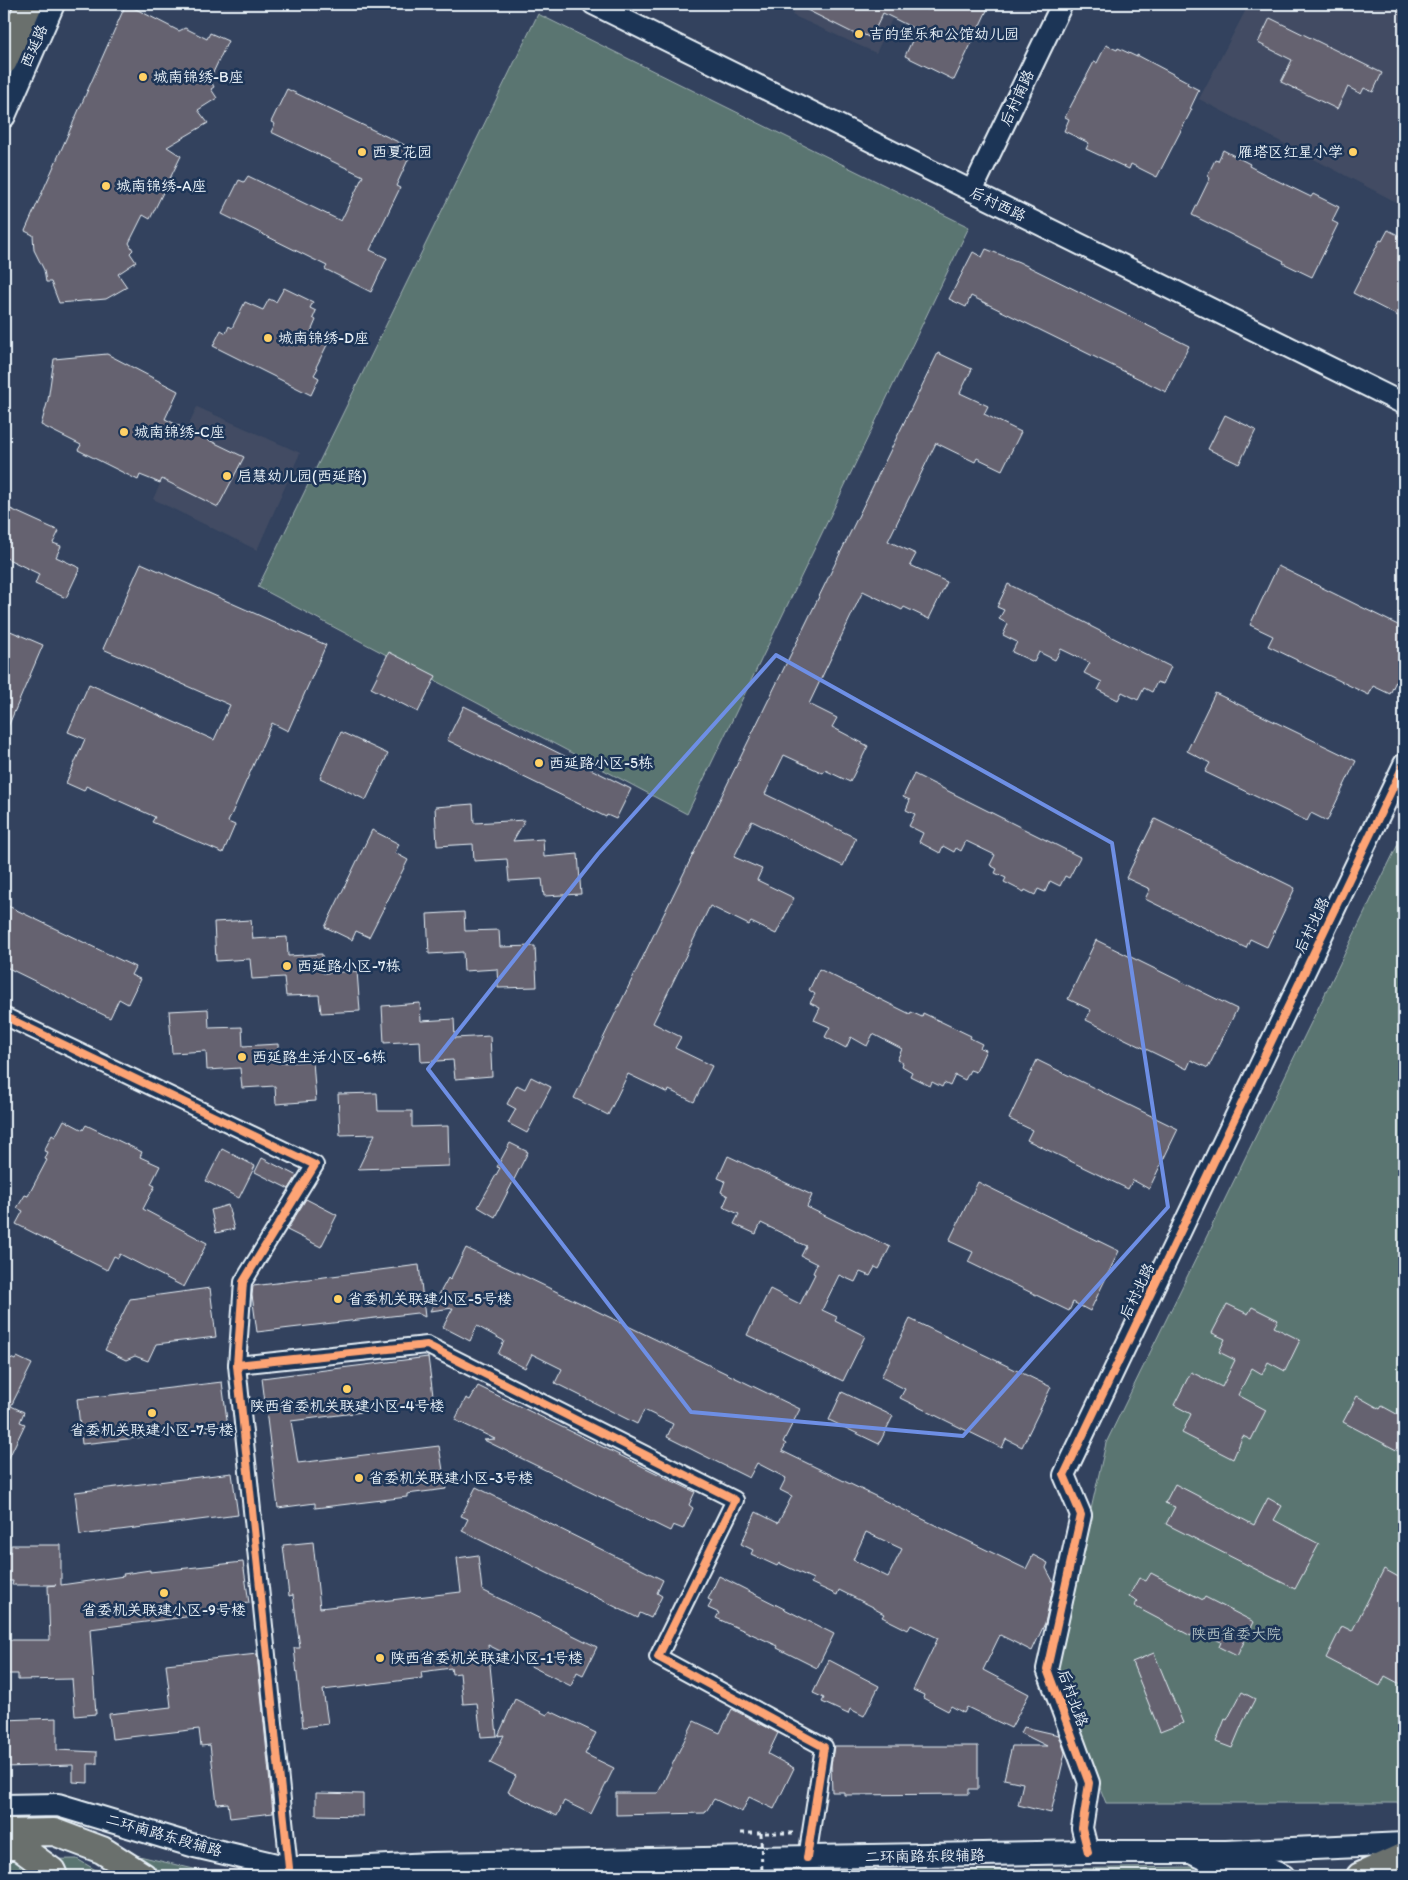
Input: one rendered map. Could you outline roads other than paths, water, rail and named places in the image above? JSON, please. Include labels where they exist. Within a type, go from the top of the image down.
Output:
[{"type":"highway","points":[[4,61],[29,4]]},
{"type":"highway","points":[[4,1833],[54,1832],[102,1850],[144,1876]]},
{"type":"highway","points":[[4,1846],[18,1846],[52,1871],[54,1876]]},
{"type":"highway","points":[[1360,1876],[1404,1856]]},
{"type":"main road","name":"西延路","points":[[4,116],[53,4]]},
{"type":"main road","name":"二环南路东段辅路","points":[[4,1806],[58,1805],[196,1846],[289,1868],[438,1870],[807,1858],[1088,1852],[1226,1852],[1404,1844]]},
{"type":"main road","points":[[1190,1852],[1218,1865],[1233,1876]]},
{"type":"main road","points":[[1226,1852],[1284,1876]]},
{"type":"street","name":"后村西路","points":[[593,4],[1404,404]]},
{"type":"street","name":"后村南路","points":[[972,191],[1062,4]]},
{"type":"street","name":"后村北路","points":[[1088,1852],[1082,1828],[1089,1783],[1047,1670],[1081,1515],[1064,1475],[1404,764]]},
{"type":"street","points":[[4,1016],[315,1165],[244,1282],[237,1365],[289,1868]]},
{"type":"street","points":[[237,1365],[427,1345],[736,1500],[658,1657],[824,1747],[807,1858]]},
{"type":"place","name":"吉的堡乐和公馆幼儿园","points":[[859,34]]},
{"type":"place","name":"城南锦绣-B座","points":[[143,77]]},
{"type":"place","name":"西夏花园","points":[[362,152]]},
{"type":"place","name":"雁塔区红星小学","points":[[1353,152]]},
{"type":"place","name":"城南锦绣-A座","points":[[106,186]]},
{"type":"place","name":"城南锦绣-D座","points":[[268,338]]},
{"type":"place","name":"城南锦绣-C座","points":[[124,432]]},
{"type":"place","name":"启慧幼儿园(西延路)","points":[[227,476]]},
{"type":"place","name":"西延路小区-5栋","points":[[539,763]]},
{"type":"place","name":"西延路小区-7栋","points":[[287,966]]},
{"type":"place","name":"西延路生活小区-6栋","points":[[242,1057]]},
{"type":"place","name":"省委机关联建小区-5号楼","points":[[338,1299]]},
{"type":"place","name":"陕西省委机关联建小区-4号楼","points":[[347,1389]]},
{"type":"place","name":"省委机关联建小区-7号楼","points":[[152,1413]]},
{"type":"place","name":"省委机关联建小区-3号楼","points":[[359,1478]]},
{"type":"place","name":"省委机关联建小区-9号楼","points":[[164,1593]]},
{"type":"place","name":"陕西省委机关联建小区-1号楼","points":[[380,1658]]},
{"type":"park label","name":"陕西省委大院","points":[[1236,1634]]}]
